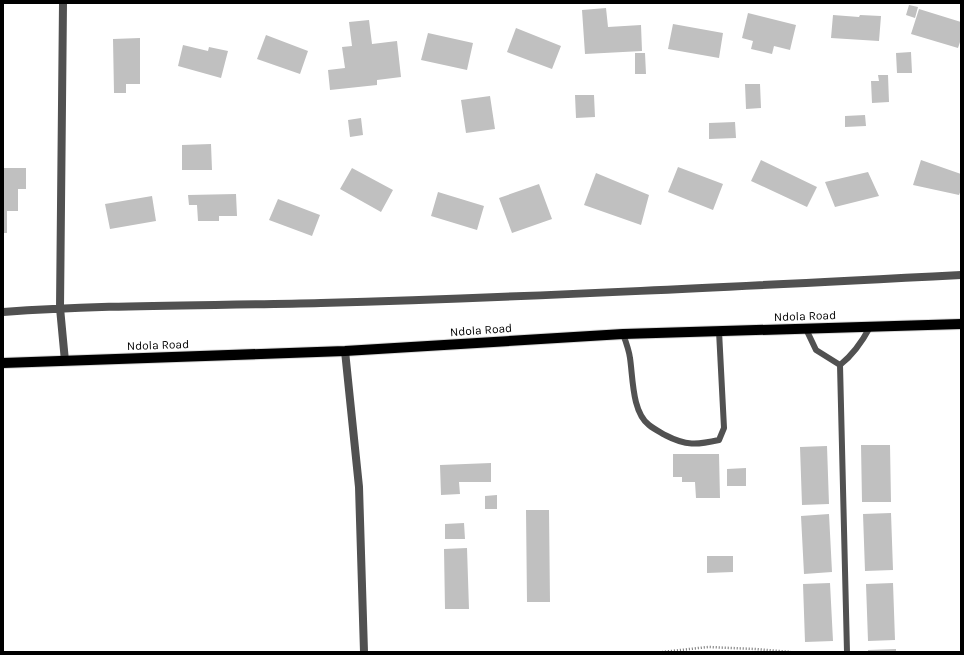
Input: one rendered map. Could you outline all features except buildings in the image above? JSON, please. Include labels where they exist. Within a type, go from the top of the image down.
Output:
[{"type":"main road","name":"Ndola Road","points":[[3,363],[345,351],[623,334],[961,324]]},
{"type":"street","points":[[63,3],[60,308],[64,361]]},
{"type":"street","points":[[3,312],[60,308],[328,303],[629,292],[961,275]]},
{"type":"street","points":[[345,351],[359,487],[364,652]]},
{"type":"lane","points":[[840,364],[848,359],[858,348],[870,327]]},
{"type":"lane","points":[[806,329],[816,350],[828,359],[840,364]]},
{"type":"lane","points":[[623,334],[630,357],[634,390],[639,410],[648,425],[686,444],[702,444],[719,440],[724,428],[719,331]]},
{"type":"lane","points":[[840,364],[847,652]]},
{"type":"path","points":[[662,652],[708,647],[791,652]]}]
